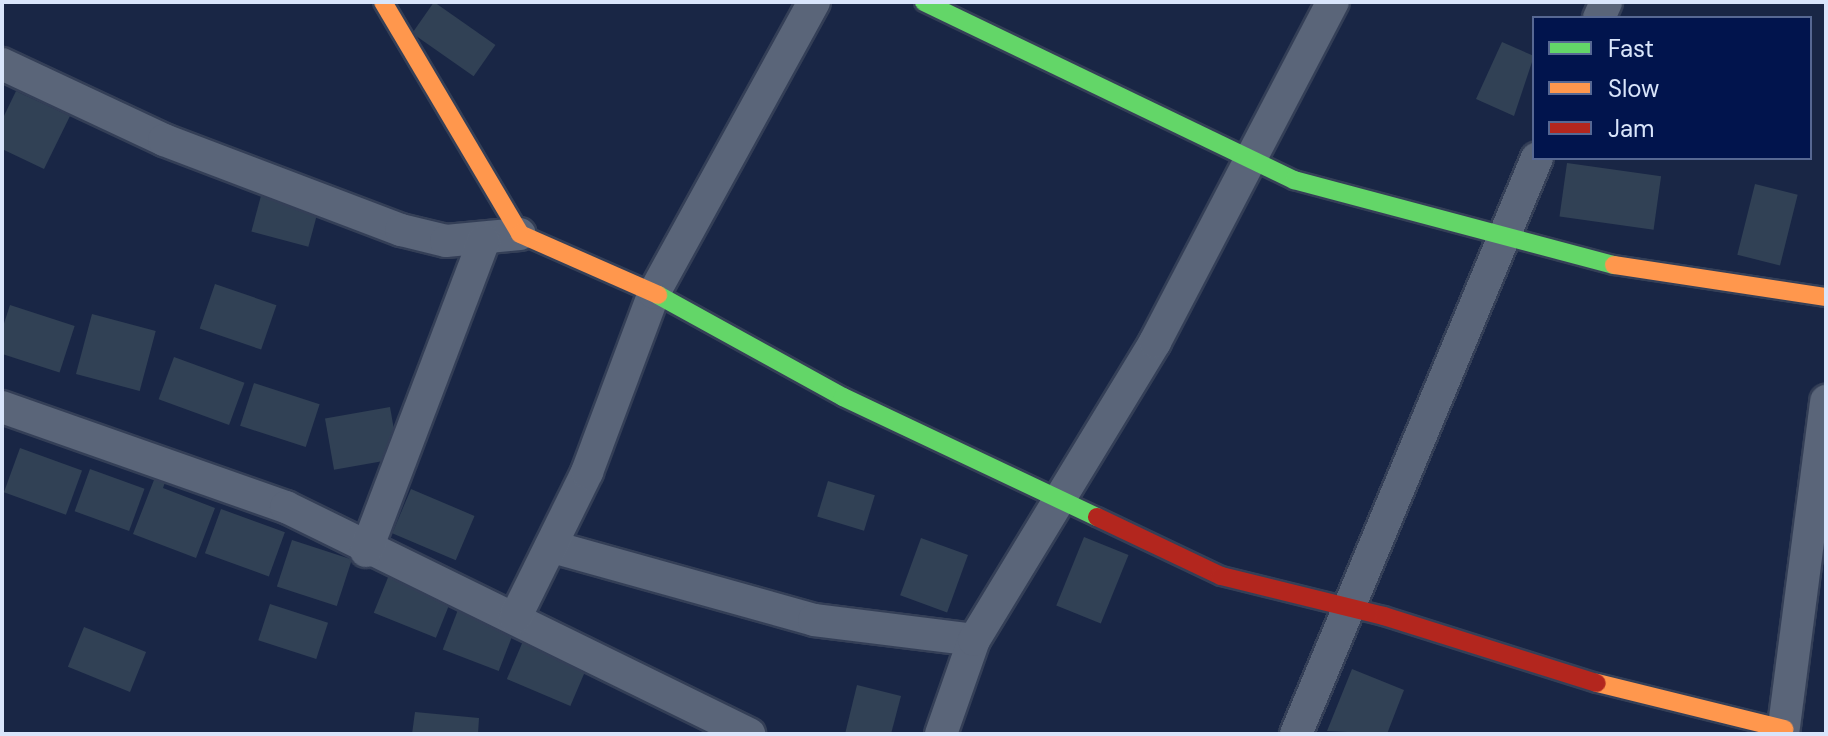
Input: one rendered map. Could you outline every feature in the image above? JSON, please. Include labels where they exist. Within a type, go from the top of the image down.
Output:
[{"type":"street","points":[[383,2],[520,234]]},
{"type":"street","points":[[515,618],[553,547],[654,293],[814,2]]},
{"type":"street","points":[[924,2],[1294,180],[1501,240],[1593,262],[1826,297]]},
{"type":"street","points":[[941,734],[974,640],[1155,342],[1333,2]]},
{"type":"street","points":[[2,64],[164,140],[401,230],[484,241],[520,234],[654,293],[843,397],[1221,576],[1662,703],[1783,731],[1818,535],[1826,401]]},
{"type":"street","points":[[1296,734],[1536,160]]},
{"type":"street","points":[[366,551],[484,241]]},
{"type":"street","points":[[2,407],[286,507],[366,551],[515,618],[749,734]]},
{"type":"street","points":[[553,547],[814,620],[974,640]]},
{"type":"building","points":[[434,2],[495,45],[474,76],[412,33]]},
{"type":"building","points":[[1502,42],[1532,55],[1514,116],[1476,99]]},
{"type":"building","points":[[16,91],[70,116],[44,169],[2,149],[2,120]]},
{"type":"building","points":[[1567,163],[1661,176],[1654,230],[1559,216]]},
{"type":"building","points":[[1755,184],[1798,195],[1780,265],[1737,255]]},
{"type":"building","points":[[262,192],[319,207],[308,247],[251,232]]},
{"type":"building","points":[[215,284],[276,305],[261,350],[200,328]]},
{"type":"building","points":[[10,305],[75,326],[60,373],[2,354],[2,330]]},
{"type":"building","points":[[92,314],[156,331],[140,391],[76,374]]},
{"type":"building","points":[[174,357],[244,383],[229,425],[159,399]]},
{"type":"building","points":[[254,383],[320,404],[306,447],[240,426]]},
{"type":"building","points":[[390,407],[399,458],[334,470],[325,418]]},
{"type":"building","points":[[20,448],[82,471],[66,515],[4,492]]},
{"type":"building","points":[[159,467],[169,471],[163,488],[215,508],[196,558],[133,534]]},
{"type":"building","points":[[90,469],[145,489],[129,531],[75,511]]},
{"type":"building","points":[[828,481],[875,495],[864,531],[817,516]]},
{"type":"building","points":[[411,489],[475,516],[456,560],[392,533]]},
{"type":"building","points":[[221,509],[285,532],[269,576],[205,553]]},
{"type":"building","points":[[1084,537],[1129,555],[1101,624],[1056,606]]},
{"type":"building","points":[[921,538],[968,555],[947,612],[900,595]]},
{"type":"building","points":[[292,540],[352,559],[337,606],[277,587]]},
{"type":"building","points":[[391,570],[453,595],[436,638],[374,613]]},
{"type":"building","points":[[461,602],[517,624],[499,671],[443,650]]},
{"type":"building","points":[[270,604],[328,623],[316,659],[258,640]]},
{"type":"building","points":[[84,627],[146,652],[130,692],[68,667]]},
{"type":"building","points":[[526,634],[590,661],[570,706],[507,679]]},
{"type":"building","points":[[1352,669],[1404,690],[1387,734],[1327,731]]},
{"type":"building","points":[[857,685],[901,696],[891,734],[845,734]]},
{"type":"building","points":[[415,712],[479,718],[478,734],[412,734]]},
{"type":"traffic: fast","points":[[924,2],[1294,180],[1614,265]]},
{"type":"traffic: fast","points":[[658,295],[843,397],[1097,517]]},
{"type":"traffic: slow","points":[[383,2],[520,234],[658,295]]},
{"type":"traffic: slow","points":[[1614,265],[1826,297]]},
{"type":"traffic: slow","points":[[1597,683],[1784,729]]},
{"type":"traffic: jam","points":[[1097,517],[1221,576],[1384,616],[1597,683]]}]
